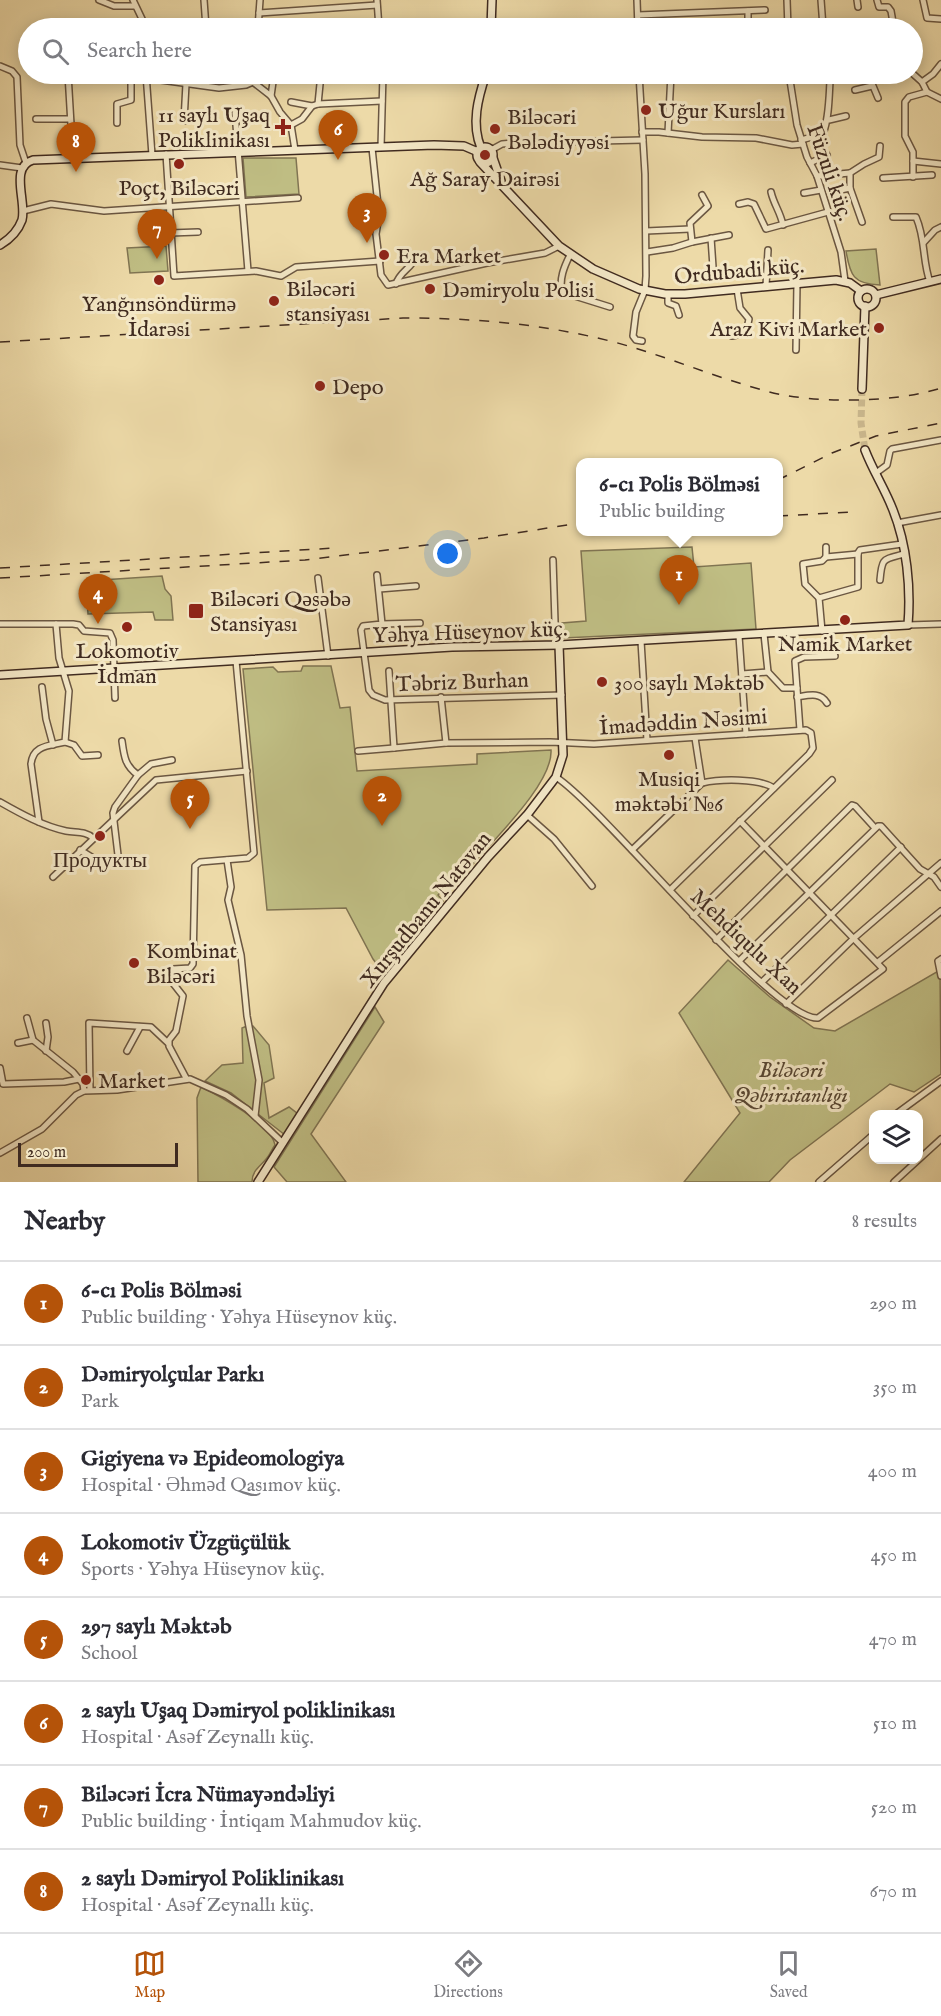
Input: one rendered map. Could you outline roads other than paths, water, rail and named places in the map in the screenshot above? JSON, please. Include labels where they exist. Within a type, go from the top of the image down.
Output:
[{"type":"main road","points":[[491,18],[492,0]]},
{"type":"main road","points":[[483,84],[476,122],[476,135],[480,150],[477,158],[480,162],[488,163],[492,154]]},
{"type":"main road","points":[[0,245],[15,232],[21,222],[24,165],[41,159],[458,145],[480,150],[488,148],[504,186]]},
{"type":"main road","name":"Ordubadi küç.","points":[[480,162],[545,233],[570,255],[605,275],[645,290],[668,294],[696,294],[827,280],[845,281]]},
{"type":"main road","points":[[876,295],[941,279]]},
{"type":"main road","points":[[845,281],[861,291]]},
{"type":"main road","points":[[861,291],[870,289],[876,295]]},
{"type":"main road","points":[[861,291],[859,300],[865,306],[862,389]]},
{"type":"main road","points":[[865,306],[874,304],[876,295]]},
{"type":"main road","points":[[866,450],[897,523],[904,555],[909,600],[908,625]]},
{"type":"main road","name":"Yəhya Hüseynov küç.","points":[[0,675],[452,647],[559,645],[908,625]]},
{"type":"main road","name":"Xurşudbanu Natəvan","points":[[258,1182],[384,983],[488,857],[527,815],[556,777],[563,755],[559,645]]},
{"type":"street","points":[[99,0],[114,6],[134,3],[141,18]]},
{"type":"street","points":[[204,0],[205,18]]},
{"type":"street","points":[[259,18],[260,0]]},
{"type":"street","points":[[637,0],[638,15],[765,10]]},
{"type":"street","points":[[787,0],[788,18]]},
{"type":"street","points":[[821,0],[822,18]]},
{"type":"street","points":[[877,0],[879,7],[890,8],[892,18]]},
{"type":"street","points":[[923,0],[927,18],[941,19]]},
{"type":"street","points":[[260,13],[377,2],[378,18]]},
{"type":"street","points":[[747,11],[748,18]]},
{"type":"street","points":[[923,81],[941,64]]},
{"type":"street","points":[[0,66],[12,71],[17,80],[24,165],[0,165]]},
{"type":"street","points":[[68,84],[73,158]]},
{"type":"street","points":[[117,123],[117,104],[130,100],[131,84]]},
{"type":"street","points":[[150,84],[152,155]]},
{"type":"street","points":[[184,121],[186,84],[226,88],[248,84]]},
{"type":"street","points":[[256,84],[271,96],[291,125],[295,150]]},
{"type":"street","points":[[271,96],[273,84]]},
{"type":"street","points":[[291,125],[302,119],[315,105],[319,84]]},
{"type":"street","points":[[381,147],[383,84]]},
{"type":"street","points":[[640,84],[646,252],[645,290],[636,312],[633,336],[634,339],[642,341]]},
{"type":"street","points":[[668,133],[671,84]]},
{"type":"street","name":"Füzuli küç.","points":[[790,84],[793,109],[802,142],[817,176],[841,252],[845,281]]},
{"type":"street","points":[[642,132],[702,137],[756,138],[792,145],[822,135],[829,120],[827,108],[830,84]]},
{"type":"street","points":[[871,84],[878,98]]},
{"type":"street","points":[[923,84],[927,92],[941,99]]},
{"type":"street","points":[[855,90],[872,87]]},
{"type":"street","points":[[913,177],[912,148],[905,136],[905,102],[909,97],[927,92]]},
{"type":"street","points":[[935,96],[941,92]]},
{"type":"street","points":[[291,102],[315,105],[382,101]]},
{"type":"street","points":[[235,112],[248,271]]},
{"type":"street","points":[[829,120],[846,116]]},
{"type":"street","points":[[36,119],[70,119]]},
{"type":"street","points":[[492,154],[502,144],[512,143],[643,140]]},
{"type":"street","points":[[817,176],[850,173],[879,157],[880,146]]},
{"type":"street","points":[[372,148],[379,215],[376,234],[381,275],[388,285],[545,253],[559,246]]},
{"type":"street","points":[[166,154],[174,276],[256,270],[281,276],[297,267],[380,261]]},
{"type":"street","points":[[810,164],[827,155]]},
{"type":"street","points":[[913,161],[941,164]]},
{"type":"street","points":[[850,173],[850,188],[862,222]]},
{"type":"street","points":[[883,178],[932,175]]},
{"type":"street","points":[[836,190],[850,188]]},
{"type":"street","points":[[804,193],[821,190]]},
{"type":"street","points":[[771,192],[783,225]]},
{"type":"street","points":[[692,242],[690,229],[692,220],[708,206],[702,195]]},
{"type":"street","points":[[23,211],[51,204],[97,211],[298,198]]},
{"type":"street","points":[[739,204],[748,202],[754,204],[766,229],[828,212]]},
{"type":"street","points":[[893,217],[914,216],[924,242],[925,264],[930,282]]},
{"type":"street","points":[[924,242],[941,227]]},
{"type":"street","points":[[646,231],[690,229]]},
{"type":"street","points":[[170,233],[198,231]]},
{"type":"street","points":[[646,252],[729,235]]},
{"type":"street","points":[[711,238],[712,267]]},
{"type":"street","points":[[766,286],[768,250]]},
{"type":"street","points":[[570,255],[563,270],[562,292],[610,307]]},
{"type":"street","points":[[396,284],[402,272],[413,264],[416,257]]},
{"type":"street","points":[[796,350],[797,283]]},
{"type":"street","points":[[732,336],[744,335],[748,331],[748,317],[740,308],[736,289]]},
{"type":"street","points":[[668,294],[668,303],[676,306],[679,315]]},
{"type":"street","points":[[876,473],[887,465],[892,449],[941,440]]},
{"type":"street","points":[[897,523],[941,515]]},
{"type":"street","points":[[819,598],[858,587],[860,550],[902,544]]},
{"type":"street","points":[[822,631],[819,598],[805,584],[803,564],[822,561],[826,556],[826,547]]},
{"type":"street","points":[[826,556],[858,555]]},
{"type":"street","points":[[880,580],[882,562],[904,555]]},
{"type":"street","points":[[553,560],[555,622],[559,645]]},
{"type":"street","points":[[377,574],[382,624]]},
{"type":"street","points":[[318,578],[328,656]]},
{"type":"street","points":[[379,589],[416,586]]},
{"type":"street","points":[[363,653],[363,626],[420,623]]},
{"type":"street","points":[[0,624],[79,625],[84,631],[110,633],[115,668],[115,698]]},
{"type":"street","points":[[56,624],[59,658],[69,691],[65,742]]},
{"type":"street","name":"Yəhya Hüseynov küç.","points":[[908,625],[941,624]]},
{"type":"street","points":[[764,634],[768,672],[783,688],[797,688]]},
{"type":"street","points":[[739,636],[746,734]]},
{"type":"street","points":[[641,641],[647,740]]},
{"type":"street","name":"Təbriz Burhan","points":[[363,653],[369,690],[379,699],[562,694]]},
{"type":"street","points":[[670,891],[810,754],[813,740],[811,733],[803,730],[797,697],[795,661],[835,656]]},
{"type":"street","points":[[168,1043],[176,1031],[183,996],[172,982],[170,975],[173,969],[190,968],[193,964],[195,866],[200,862],[248,858],[254,853],[236,661]]},
{"type":"street","points":[[389,671],[394,748]]},
{"type":"street","points":[[742,674],[768,672]]},
{"type":"street","points":[[42,687],[46,719],[53,745]]},
{"type":"street","points":[[797,697],[818,695],[823,697],[827,703]]},
{"type":"street","points":[[441,697],[446,743]]},
{"type":"street","name":"İmadəddin Nəsimi","points":[[357,751],[446,743],[594,744],[803,730]]},
{"type":"street","points":[[695,738],[702,783]]},
{"type":"street","points":[[122,741],[126,762],[130,769],[138,775]]},
{"type":"street","points":[[39,822],[31,764],[34,751],[65,742],[74,745],[82,756],[98,755]]},
{"type":"street","points":[[118,855],[115,807],[138,775],[151,764],[172,760]]},
{"type":"street","points":[[53,877],[156,780],[247,771]]},
{"type":"street","name":"Mehdiqulu Xan","points":[[556,777],[567,785],[632,850],[716,940],[786,1004],[812,1019],[818,1018],[880,974],[883,969],[878,963]]},
{"type":"street","points":[[693,916],[832,780]]},
{"type":"street","points":[[632,850],[702,783],[713,781],[763,782],[774,788]]},
{"type":"street","points":[[0,802],[39,822],[63,831],[86,833],[93,838]]},
{"type":"street","points":[[716,940],[852,805],[875,828]]},
{"type":"street","points":[[527,815],[554,839],[592,886]]},
{"type":"street","points":[[740,821],[878,963],[941,911]]},
{"type":"street","points":[[739,961],[875,828],[881,826],[920,869],[934,877],[941,887]]},
{"type":"street","points":[[762,982],[901,847]]},
{"type":"street","points":[[80,850],[93,858],[103,860]]},
{"type":"street","points":[[227,860],[231,887],[228,900],[241,955],[247,1016],[259,1080],[255,1116]]},
{"type":"street","points":[[786,1004],[854,938],[941,864]]},
{"type":"street","points":[[941,959],[938,961],[941,976]]},
{"type":"street","points":[[27,1018],[30,1037],[33,1041],[80,1079],[87,1090]]},
{"type":"street","points":[[46,1023],[48,1037],[46,1051]]},
{"type":"street","points":[[87,1090],[89,1023],[153,1027],[168,1043],[186,1078]]},
{"type":"street","points":[[127,1051],[140,1026]]},
{"type":"street","points":[[18,1043],[33,1041]]},
{"type":"street","points":[[0,1068],[3,1084],[80,1079]]},
{"type":"street","points":[[0,1153],[48,1125],[76,1095],[87,1090],[154,1085],[186,1078],[226,1095],[255,1116],[283,1143]]},
{"type":"street","points":[[901,1110],[941,1081]]},
{"type":"street","points":[[819,1182],[869,1138]]},
{"type":"street","points":[[894,1182],[941,1139]]},
{"type":"tunnel","points":[[862,389],[861,423],[865,450]]},
{"type":"railway","points":[[0,342],[403,318],[456,319],[535,326],[588,336],[614,342],[766,391],[806,398],[878,399],[901,397],[941,388]]},
{"type":"railway","points":[[783,478],[832,453],[876,436],[941,423]]},
{"type":"railway","points":[[783,516],[852,512]]},
{"type":"railway","points":[[0,578],[305,560],[484,538],[576,524]]},
{"type":"railway","points":[[0,568],[335,548]]},
{"type":"place","name":"Uğur Kursları","points":[[646,110]]},
{"type":"place","name":"11 saylı Uşaq Poliklinikası","points":[[283,127]]},
{"type":"place","name":"Biləcəri Bələdiyyəsi","points":[[495,129]]},
{"type":"place","name":"Ağ Saray Dairəsi","points":[[485,155]]},
{"type":"place","name":"2 saylı Uşaq Dəmiryol poliklinikası","points":[[338,160]]},
{"type":"place","name":"Poçt, Biləcəri","points":[[179,164]]},
{"type":"place","name":"2 saylı Dəmiryol Poliklinikası","points":[[76,172]]},
{"type":"place","name":"Gigiyena və Epideomologiya","points":[[367,243]]},
{"type":"place","name":"Era Market","points":[[384,255]]},
{"type":"place","name":"Biləcəri İcra Nümayəndəliyi","points":[[157,259]]},
{"type":"place","name":"Yanğınsöndürmə İdarəsi","points":[[159,280]]},
{"type":"place","name":"Dəmiryolu Polisi","points":[[430,289]]},
{"type":"place","name":"Biləcəri stansiyası","points":[[274,301]]},
{"type":"place","name":"Araz Kivi Market","points":[[879,328]]},
{"type":"place","name":"Depo","points":[[320,386]]},
{"type":"place","name":"6-cı Polis Bölməsi","points":[[679,605]]},
{"type":"place","name":"Biləcəri Qəsəbə Stansiyası","points":[[196,611]]},
{"type":"place","name":"Namik Market","points":[[845,620]]},
{"type":"place","name":"Lokomotiv Üzgüçülük","points":[[98,624]]},
{"type":"place","name":"Lokomotiv İdman","points":[[127,627]]},
{"type":"place","name":"300 saylı Məktəb","points":[[602,682]]},
{"type":"place","name":"Musiqi məktəbi №6","points":[[669,755]]},
{"type":"place","name":"Dəmiryolçular Parkı","points":[[382,826]]},
{"type":"place","name":"297 saylı Məktəb","points":[[190,829]]},
{"type":"place","name":"Продукты","points":[[100,836]]},
{"type":"place","name":"Kombinat Biləcəri","points":[[134,963]]},
{"type":"place","name":"Market","points":[[86,1080]]},
{"type":"park label","name":"Biləcəri Qəbiristanlığı","points":[[791,1082]]}]
